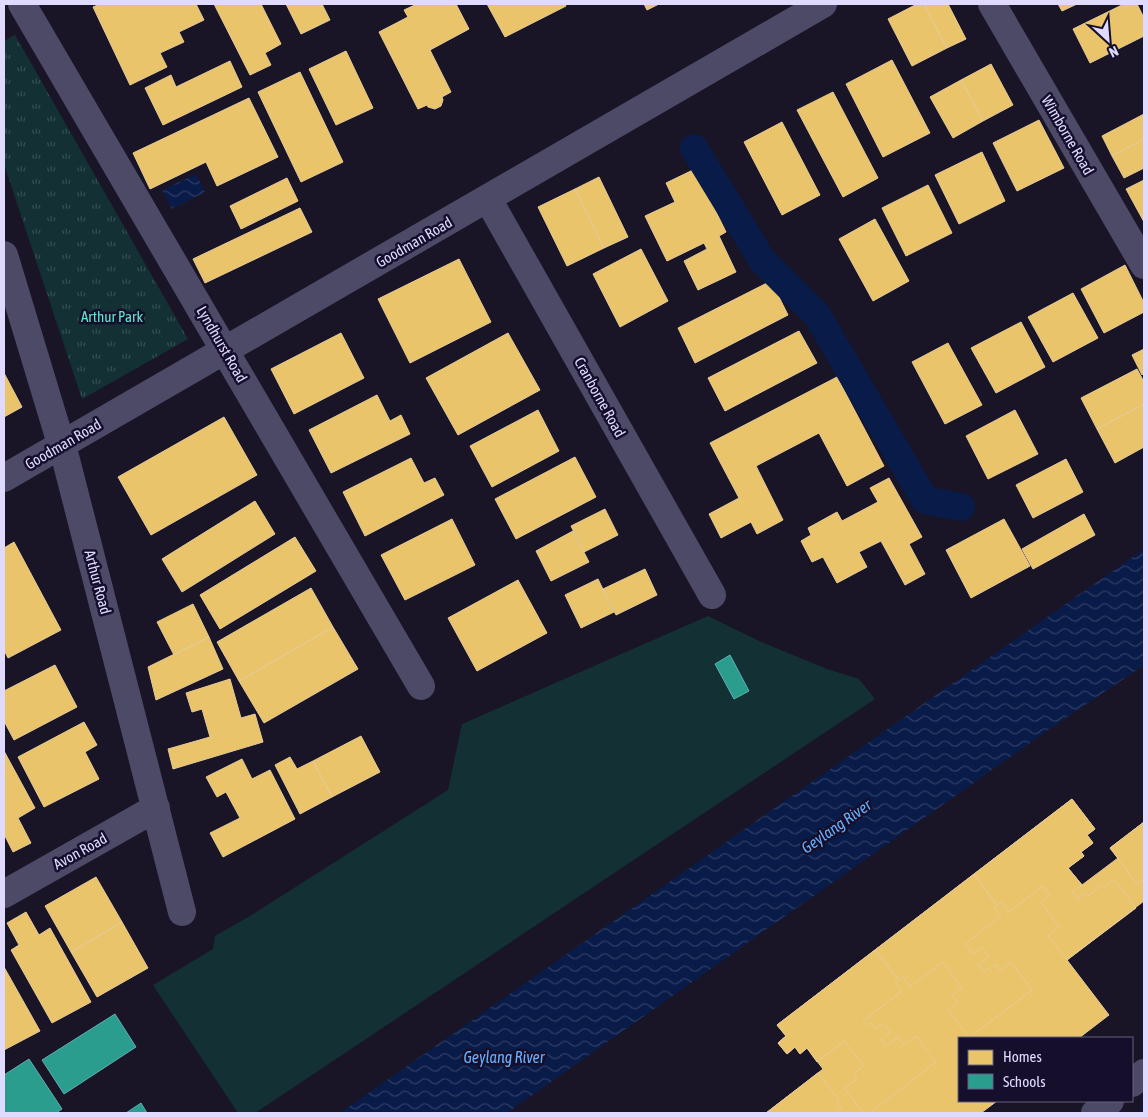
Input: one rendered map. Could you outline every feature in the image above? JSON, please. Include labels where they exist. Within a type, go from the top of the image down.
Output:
[{"type":"street","points":[[4,14],[22,4]]},
{"type":"street","name":"Lyndhurst Road","points":[[22,4],[421,686]]},
{"type":"street","name":"Goodman Road","points":[[4,478],[823,4]]},
{"type":"street","name":"Wimborne Road","points":[[992,4],[1144,265]]},
{"type":"street","name":"Cranborne Road","points":[[488,199],[712,595]]},
{"type":"street","name":"Arthur Road","points":[[4,255],[62,444],[182,912]]},
{"type":"street","name":"Avon Road","points":[[4,894],[156,808]]},
{"type":"street","points":[[1133,1082],[1144,1073]]},
{"type":"street","points":[[1095,1113],[1109,1102]]},
{"type":"green space","name":"Arthur Park","points":[[15,35],[188,339],[82,399],[4,164],[4,41]]},
{"type":"green space","points":[[708,616],[759,641],[827,669],[859,679],[875,699],[255,1113],[238,1113],[153,985],[213,949],[215,936],[250,916],[448,790],[462,724]]},
{"type":"water","points":[[196,174],[205,192],[172,209],[162,190]]},
{"type":"water","name":"Geylang River","points":[[1144,549],[1144,665],[1047,731],[507,1113],[340,1113]]},
{"type":"building: Homes","points":[[100,4],[196,4],[204,20],[179,32],[184,42],[160,53],[167,67],[130,85],[93,7]]},
{"type":"building: Homes","points":[[214,4],[261,4],[281,44],[265,53],[271,65],[250,75]]},
{"type":"building: Homes","points":[[286,4],[322,4],[330,20],[301,34]]},
{"type":"building: Homes","points":[[417,4],[456,4],[469,29],[430,50],[451,92],[442,97],[441,106],[435,109],[427,105],[418,109],[379,32],[408,17],[404,10]]},
{"type":"building: Homes","points":[[487,4],[565,4],[566,6],[505,37]]},
{"type":"building: Homes","points":[[644,4],[659,4],[647,10]]},
{"type":"building: Homes","points":[[917,4],[924,4],[947,48],[912,66],[888,19]]},
{"type":"building: Homes","points":[[924,4],[948,4],[966,39],[947,48]]},
{"type":"building: Homes","points":[[1058,4],[1077,4],[1062,11]]},
{"type":"building: Homes","points":[[1124,4],[1137,4],[1144,18],[1144,36],[1090,63],[1073,29]]},
{"type":"building: Homes","points":[[346,51],[373,108],[336,125],[309,69]]},
{"type":"building: Homes","points":[[892,60],[930,133],[883,157],[846,84]]},
{"type":"building: Homes","points":[[230,61],[242,87],[163,125],[145,88],[171,75],[176,87]]},
{"type":"building: Homes","points":[[991,64],[1013,105],[983,121],[961,80]]},
{"type":"building: Homes","points":[[300,72],[343,162],[301,182],[258,92]]},
{"type":"building: Homes","points":[[961,80],[983,121],[953,138],[930,97]]},
{"type":"building: Homes","points":[[833,92],[878,178],[843,197],[797,110]]},
{"type":"building: Homes","points":[[249,98],[278,157],[217,186],[206,162],[150,189],[133,153]]},
{"type":"building: Homes","points":[[1144,114],[1144,139],[1112,156],[1102,136]]},
{"type":"building: Homes","points":[[1039,120],[1064,168],[1017,191],[993,143]]},
{"type":"building: Homes","points":[[782,122],[820,195],[782,215],[744,142]]},
{"type":"building: Homes","points":[[1144,139],[1144,168],[1124,178],[1112,156]]},
{"type":"building: Homes","points":[[982,152],[1005,201],[959,224],[935,175]]},
{"type":"building: Homes","points":[[695,169],[726,232],[719,236],[736,272],[698,290],[684,261],[707,249],[704,243],[667,261],[645,216],[675,202],[666,183]]},
{"type":"building: Homes","points":[[599,177],[628,237],[604,248],[575,189]]},
{"type":"building: Homes","points":[[287,178],[298,201],[241,229],[230,206]]},
{"type":"building: Homes","points":[[1144,180],[1144,222],[1126,189]]},
{"type":"building: Homes","points":[[928,185],[952,233],[906,256],[882,208]]},
{"type":"building: Homes","points":[[575,189],[604,248],[567,266],[538,207]]},
{"type":"building: Homes","points":[[300,208],[312,232],[205,283],[193,259]]},
{"type":"building: Homes","points":[[875,219],[909,281],[873,301],[839,239]]},
{"type":"building: Homes","points":[[641,249],[668,301],[620,327],[593,274]]},
{"type":"building: Homes","points":[[459,259],[491,322],[410,363],[378,299]]},
{"type":"building: Homes","points":[[1125,265],[1144,303],[1144,312],[1104,333],[1081,289]]},
{"type":"building: Homes","points":[[771,281],[788,315],[695,363],[678,328]]},
{"type":"building: Homes","points":[[1073,293],[1098,338],[1053,362],[1028,317]]},
{"type":"building: Homes","points":[[1021,322],[1045,367],[996,393],[971,348]]},
{"type":"building: Homes","points":[[799,331],[817,363],[725,411],[708,378]]},
{"type":"building: Homes","points":[[341,333],[364,378],[294,414],[271,369]]},
{"type":"building: Homes","points":[[508,333],[540,390],[458,435],[426,378]]},
{"type":"building: Homes","points":[[948,343],[982,405],[945,424],[912,362]]},
{"type":"building: Homes","points":[[1144,349],[1144,373],[1142,375],[1132,355]]},
{"type":"building: Homes","points":[[1137,369],[1144,382],[1144,404],[1097,429],[1081,398]]},
{"type":"building: Homes","points":[[4,373],[22,407],[4,417]]},
{"type":"building: Homes","points":[[837,377],[884,466],[847,486],[819,433],[756,466],[783,520],[757,534],[751,522],[721,538],[709,514],[739,498],[710,443]]},
{"type":"building: Homes","points":[[377,395],[390,421],[401,415],[410,434],[331,473],[309,430]]},
{"type":"building: Homes","points":[[1144,404],[1144,447],[1115,463],[1097,429]]},
{"type":"building: Homes","points":[[538,410],[559,451],[492,487],[470,446]]},
{"type":"building: Homes","points":[[1015,410],[1038,454],[988,479],[966,436]]},
{"type":"building: Homes","points":[[224,417],[257,475],[151,535],[118,477]]},
{"type":"building: Homes","points":[[575,457],[596,497],[516,539],[495,499]]},
{"type":"building: Homes","points":[[411,458],[424,483],[435,478],[444,495],[365,536],[343,492]]},
{"type":"building: Homes","points":[[1066,459],[1083,492],[1033,518],[1016,485]]},
{"type":"building: Homes","points":[[889,478],[922,537],[909,544],[925,574],[905,585],[881,541],[859,552],[867,567],[837,583],[823,557],[812,562],[801,541],[811,535],[808,528],[837,512],[842,521],[878,502],[870,488]]},
{"type":"building: Homes","points":[[255,501],[275,534],[182,592],[162,559]]},
{"type":"building: Homes","points":[[605,509],[618,535],[584,552],[571,526]]},
{"type":"building: Homes","points":[[1084,514],[1095,535],[1033,569],[1022,549]]},
{"type":"building: Homes","points":[[452,519],[475,565],[405,600],[381,555]]},
{"type":"building: Homes","points":[[1004,519],[1030,566],[971,598],[946,550]]},
{"type":"building: Homes","points":[[573,531],[589,562],[551,581],[536,551]]},
{"type":"building: Homes","points":[[295,537],[316,571],[220,629],[200,595]]},
{"type":"building: Homes","points":[[14,542],[61,630],[8,658],[4,650],[4,548]]},
{"type":"building: Homes","points":[[645,569],[657,595],[616,615],[603,589]]},
{"type":"building: Homes","points":[[598,579],[614,612],[581,628],[565,595]]},
{"type":"building: Homes","points":[[518,580],[547,633],[477,671],[448,618]]},
{"type":"building: Homes","points":[[311,588],[333,627],[239,681],[217,642]]},
{"type":"building: Homes","points":[[193,604],[209,637],[174,655],[157,622]]},
{"type":"building: Homes","points":[[333,627],[358,669],[264,723],[239,681]]},
{"type":"building: Homes","points":[[209,637],[223,669],[156,700],[148,667]]},
{"type":"building: Homes","points":[[55,665],[77,707],[14,740],[4,721],[4,691]]},
{"type":"building: Homes","points":[[230,679],[241,718],[255,714],[263,742],[173,769],[168,749],[210,737],[202,709],[192,712],[186,693]]},
{"type":"building: Homes","points":[[84,722],[97,745],[85,752],[99,779],[44,807],[18,757]]},
{"type":"building: Homes","points":[[361,736],[380,772],[332,797],[313,761]]},
{"type":"building: Homes","points":[[4,751],[35,808],[18,818],[31,843],[13,852],[4,834]]},
{"type":"building: Homes","points":[[290,757],[297,769],[313,761],[332,797],[300,814],[275,765]]},
{"type":"building: Homes","points":[[242,759],[252,779],[270,770],[295,819],[223,857],[210,833],[240,818],[226,792],[217,797],[206,777]]},
{"type":"building: Homes","points":[[1072,799],[1095,829],[1087,835],[1093,843],[1081,852],[1084,856],[1068,868],[1082,885],[1072,892],[1078,899],[1086,893],[1088,896],[1102,885],[1104,887],[1114,879],[1136,908],[1067,960],[1048,936],[1059,927],[1041,902],[1050,895],[1043,886],[1009,912],[1001,902],[997,905],[974,874]]},
{"type":"building: Homes","points":[[1072,799],[1095,829],[1087,835],[1093,843],[1081,852],[1084,856],[1068,868],[1082,885],[1118,858],[1110,848],[1144,822],[1144,901],[1067,960],[1109,1015],[1080,1037],[958,1037],[958,1102],[996,1102],[981,1113],[766,1113],[823,1069],[807,1048],[800,1054],[795,1047],[787,1054],[778,1043],[786,1036],[777,1025]]},
{"type":"building: Homes","points":[[1144,822],[1144,879],[1137,884],[1110,848]]},
{"type":"building: Homes","points":[[974,874],[997,905],[994,908],[1001,916],[965,944],[973,954],[982,947],[989,956],[978,965],[984,972],[995,964],[1000,971],[1011,962],[1032,990],[968,1037],[948,1010],[958,1003],[952,995],[962,988],[943,962],[910,987],[903,977],[899,980],[875,950]]},
{"type":"building: Homes","points":[[96,877],[122,922],[71,952],[45,906]]},
{"type":"building: Homes","points":[[26,912],[39,935],[50,928],[91,1002],[52,1023],[11,950],[19,945],[7,923]]},
{"type":"building: Homes","points":[[122,922],[148,968],[97,997],[71,952]]},
{"type":"building: Homes","points":[[875,950],[899,980],[895,983],[902,991],[863,1021],[866,1025],[870,1022],[876,1029],[884,1023],[891,1032],[881,1039],[886,1046],[898,1037],[904,1045],[916,1036],[936,1062],[870,1113],[863,1113],[844,1088],[857,1079],[853,1074],[864,1066],[844,1041],[817,1062],[807,1048],[800,1054],[795,1047],[787,1054],[778,1043],[786,1036],[777,1025]]},
{"type":"building: Homes","points":[[4,967],[40,1031],[4,1050]]},
{"type":"building: Homes","points":[[818,1073],[839,1100],[837,1102],[842,1108],[835,1113],[766,1113]]},
{"type":"building: Schools","points":[[730,655],[749,691],[734,699],[715,664]]},
{"type":"building: Schools","points":[[115,1014],[136,1047],[64,1094],[42,1060]]},
{"type":"building: Schools","points":[[29,1059],[62,1109],[56,1113],[4,1113],[4,1075]]},
{"type":"building: Schools","points":[[141,1103],[147,1113],[126,1113]]},
{"type":"waterway","points":[[694,148],[762,260],[817,315],[925,500],[961,507]]}]
